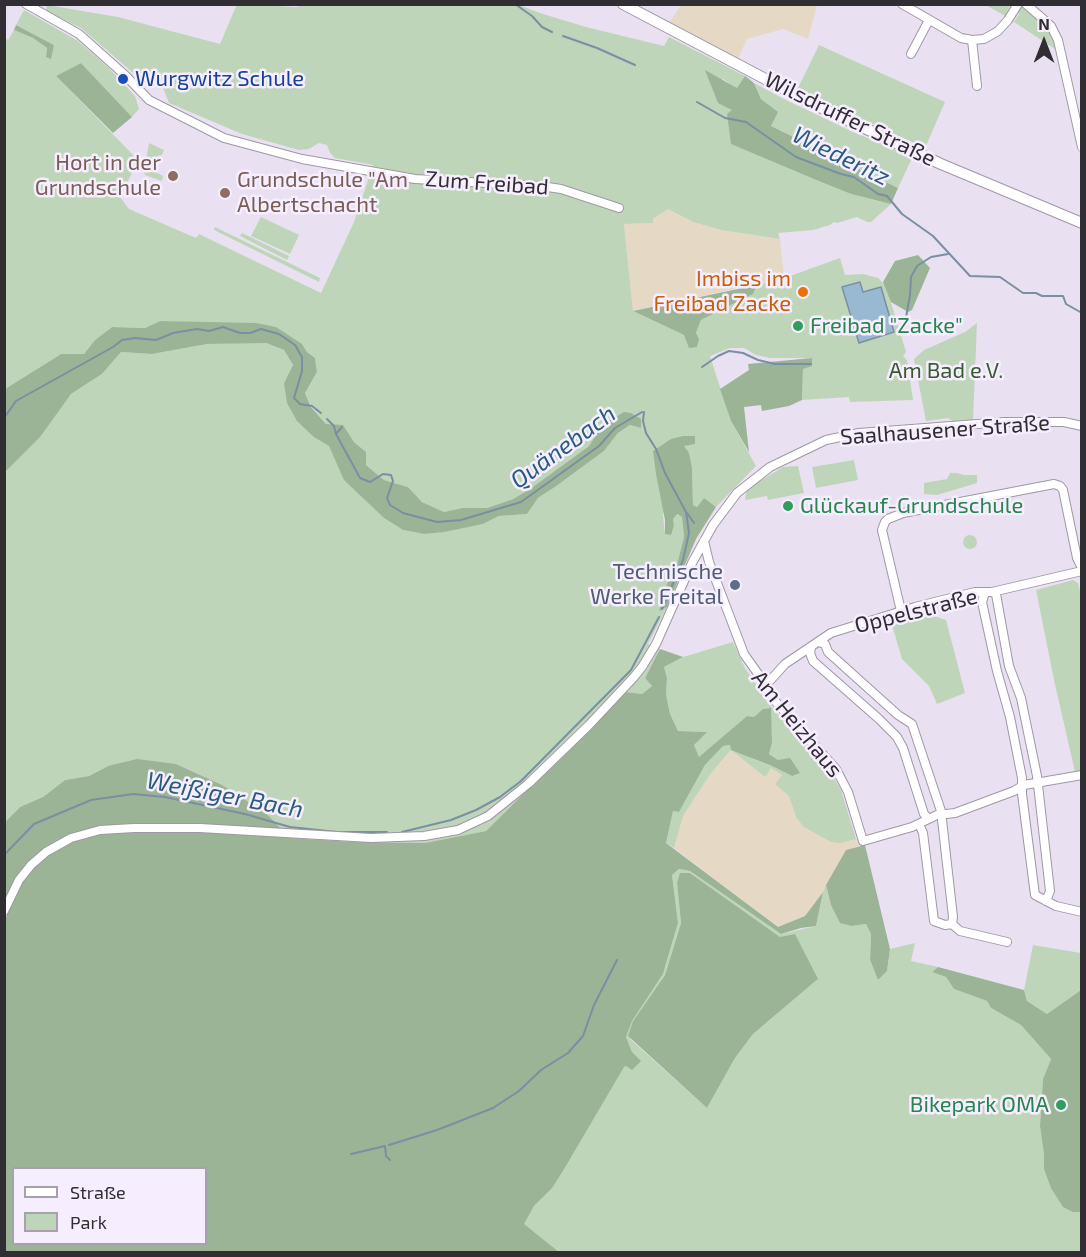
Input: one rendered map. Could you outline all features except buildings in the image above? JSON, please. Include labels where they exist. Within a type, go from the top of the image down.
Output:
[{"type":"main road","name":"Wilsdruffer Straße","points":[[623,4],[809,102],[941,164],[1082,223]]},
{"type":"street","name":"Zum Freibad","points":[[26,4],[79,34],[149,100],[224,138],[294,157],[416,179],[561,189],[619,208]]},
{"type":"street","points":[[902,4],[961,38],[972,40],[984,39],[998,31],[1018,4]]},
{"type":"street","points":[[1026,4],[1051,26],[1058,40],[1082,147]]},
{"type":"street","points":[[910,54],[929,20]]},
{"type":"street","points":[[972,40],[977,86]]},
{"type":"street","name":"Saalhausener Straße","points":[[4,911],[19,880],[46,852],[71,838],[100,830],[200,828],[337,837],[404,837],[458,830],[488,816],[528,784],[642,667],[656,644],[681,585],[724,509],[737,493],[770,467],[826,440],[859,433],[1004,422],[1064,422],[1082,426]]},
{"type":"street","points":[[901,611],[882,530],[888,519],[903,513],[1054,484],[1063,490],[1076,554],[1082,569]]},
{"type":"street","name":"Am Heizhaus","points":[[704,541],[750,666],[792,722],[836,769],[848,792],[863,841],[919,824]]},
{"type":"street","name":"Oppelstraße","points":[[766,685],[785,664],[831,633],[901,611],[975,592],[988,592],[1082,569]]},
{"type":"street","points":[[1046,901],[1050,891],[1037,782],[1021,698],[1010,666],[996,594],[988,592],[982,602],[1010,717],[1022,778],[1035,895],[1046,901],[1082,912]]},
{"type":"street","points":[[819,642],[825,644],[828,652],[898,715],[912,724],[941,814],[953,917],[948,924]]},
{"type":"street","points":[[811,648],[813,661],[897,737],[903,748],[924,814],[928,818]]},
{"type":"street","points":[[1007,942],[960,931],[948,924],[934,921],[923,833],[919,824],[928,818],[955,813],[1022,786],[1082,775]]},
{"type":"shaded area","points":[[681,5],[817,5],[808,39],[783,29],[747,39],[738,58],[670,22]]},
{"type":"shaded area","points":[[668,209],[693,222],[721,230],[780,239],[784,278],[633,311],[624,224],[653,223],[653,219]]},
{"type":"shaded area","points":[[731,750],[764,776],[771,768],[782,775],[776,784],[789,795],[796,817],[849,841],[856,839],[865,845],[846,850],[823,892],[805,916],[778,927],[674,848],[683,816],[711,773]]},
{"type":"green space","points":[[237,4],[296,7],[307,4],[519,5],[586,27],[664,46],[669,37],[745,76],[737,89],[722,78],[732,110],[732,144],[851,194],[891,204],[871,222],[857,217],[813,230],[778,233],[780,239],[721,230],[693,222],[668,209],[653,219],[653,223],[624,224],[633,311],[684,335],[696,333],[701,320],[753,294],[757,285],[779,280],[840,258],[845,275],[863,274],[878,278],[886,286],[906,352],[903,356],[907,360],[913,400],[850,402],[849,397],[802,400],[803,369],[812,358],[770,358],[756,355],[744,348],[730,348],[710,356],[731,421],[756,466],[716,507],[704,499],[697,507],[693,505],[692,468],[683,446],[690,443],[683,436],[663,515],[665,534],[674,525],[673,519],[676,514],[682,517],[684,537],[660,610],[667,607],[648,644],[660,649],[645,678],[652,686],[642,694],[626,692],[486,831],[425,843],[290,838],[267,814],[221,785],[176,764],[108,766],[89,776],[65,780],[43,797],[20,807],[5,822],[5,472],[71,394],[102,374],[121,352],[152,354],[207,344],[240,343],[266,343],[284,350],[293,365],[284,383],[315,438],[329,446],[366,500],[384,518],[403,530],[424,534],[483,524],[499,516],[527,514],[538,498],[604,451],[618,433],[630,425],[641,428],[641,419],[603,424],[589,446],[513,499],[487,508],[462,508],[444,512],[422,502],[408,487],[384,480],[366,465],[366,452],[354,442],[343,426],[326,424],[311,406],[305,393],[317,372],[315,358],[302,344],[188,322],[160,321],[145,328],[112,327],[95,340],[84,354],[61,354],[5,389],[4,37],[8,40],[14,30],[33,38],[47,48],[46,56],[50,58],[54,45],[16,25],[24,10],[78,41],[108,67],[135,96],[139,109],[132,117],[81,63],[56,76],[135,157],[131,175],[120,197],[129,209],[196,238],[199,234],[321,293],[354,222],[373,165],[335,158],[327,145],[319,143],[309,149],[299,150],[242,134],[169,103],[162,85],[146,84],[81,28],[46,11],[47,5],[118,17],[220,44]]},
{"type":"green space","points":[[1011,4],[1005,16],[986,5]]},
{"type":"green space","points":[[1024,7],[1049,30],[1058,51],[1014,22],[1019,14],[1017,11],[1019,8]]},
{"type":"green space","points":[[16,25],[54,45],[51,59],[46,57],[47,48],[33,38],[14,30]]},
{"type":"green space","points":[[819,45],[945,102],[925,148],[797,90]]},
{"type":"green space","points":[[81,63],[132,117],[113,133],[56,76]]},
{"type":"green space","points":[[705,70],[737,88],[745,76],[754,83],[761,99],[778,112],[771,126],[898,188],[891,204],[851,194],[731,144],[727,114],[732,110],[718,103]]},
{"type":"green space","points":[[754,83],[855,133],[913,156],[898,188],[771,126],[777,112],[761,99]]},
{"type":"green space","points":[[149,143],[164,150],[162,155],[157,156],[153,165],[157,173],[163,176],[162,181],[145,175]]},
{"type":"green space","points":[[261,217],[299,235],[290,254],[251,236]]},
{"type":"green space","points":[[215,227],[320,278],[319,282],[214,230]]},
{"type":"green space","points":[[242,233],[289,256],[287,260],[240,236]]},
{"type":"green space","points":[[918,255],[930,268],[912,310],[908,312],[891,302],[883,282],[895,261]]},
{"type":"green space","points":[[757,285],[753,294],[701,320],[696,333],[699,339],[697,347],[689,348],[684,335],[633,311]]},
{"type":"green space","points":[[160,321],[256,323],[276,327],[302,344],[315,358],[317,372],[305,393],[311,407],[326,424],[343,425],[354,442],[366,452],[366,465],[384,480],[408,487],[422,502],[444,512],[462,508],[487,508],[513,499],[589,446],[603,424],[624,412],[641,419],[641,428],[630,425],[618,433],[604,451],[538,498],[527,514],[499,516],[483,524],[444,532],[424,534],[403,530],[384,518],[344,480],[329,446],[315,438],[297,421],[287,403],[284,383],[293,365],[284,350],[266,343],[207,344],[152,354],[121,352],[102,374],[71,394],[40,437],[5,472],[5,389],[61,354],[84,354],[95,340],[112,327],[145,328]]},
{"type":"green space","name":"Am Bad e.V.","points":[[977,323],[973,420],[952,421],[948,418],[926,421],[914,359],[924,350],[965,332]]},
{"type":"green space","points":[[812,358],[812,366],[803,369],[802,400],[789,406],[762,411],[761,405],[744,407],[749,452],[731,421],[720,389],[749,370],[748,364]]},
{"type":"green space","points":[[695,436],[695,444],[684,446],[689,453],[692,468],[693,505],[697,507],[704,498],[716,507],[696,539],[667,607],[659,611],[668,581],[677,564],[684,537],[682,517],[677,514],[673,519],[671,535],[665,534],[665,520],[653,451],[671,439]]},
{"type":"green space","points":[[854,460],[858,480],[816,488],[812,467]]},
{"type":"green space","points":[[798,466],[804,493],[768,500],[767,496],[745,500],[747,489],[783,467]]},
{"type":"green space","points":[[950,473],[977,475],[977,483],[937,495],[924,494],[924,483],[947,479]]},
{"type":"green space","points":[[967,535],[973,535],[977,542],[973,549],[967,549],[963,545],[963,539]]},
{"type":"green space","points":[[1073,580],[1078,583],[1082,599],[1081,771],[1075,772],[1036,590]]},
{"type":"green space","points":[[928,614],[946,620],[965,693],[937,704],[929,686],[902,659],[892,625]]},
{"type":"green space","points":[[733,642],[745,668],[769,704],[832,775],[841,790],[856,839],[840,843],[831,842],[804,827],[796,817],[789,796],[775,784],[782,775],[771,768],[765,777],[731,750],[711,773],[683,816],[674,848],[666,843],[673,811],[679,812],[705,765],[723,746],[731,745],[753,759],[792,776],[778,760],[769,754],[772,743],[770,708],[763,709],[754,717],[747,716],[699,758],[694,745],[706,732],[678,731],[670,714],[664,667],[683,657]]},
{"type":"green space","points":[[660,649],[683,657],[664,667],[667,678],[666,694],[670,714],[678,731],[707,732],[694,745],[699,757],[747,716],[754,717],[763,709],[771,708],[772,743],[769,754],[778,760],[790,758],[800,773],[792,776],[731,750],[730,745],[723,746],[705,765],[679,812],[673,811],[666,843],[778,927],[805,916],[823,892],[816,926],[781,934],[690,871],[679,869],[672,875],[678,923],[663,974],[632,1021],[626,1037],[632,1052],[641,1061],[632,1070],[624,1067],[563,1171],[552,1188],[534,1206],[524,1224],[559,1252],[5,1252],[4,920],[7,915],[4,913],[5,822],[20,807],[43,797],[65,780],[89,776],[108,766],[137,759],[176,764],[222,785],[267,814],[290,838],[425,843],[486,831],[626,692],[642,694],[652,686],[645,678]]},
{"type":"green space","points":[[865,845],[890,949],[887,971],[878,980],[870,960],[871,934],[866,924],[852,926],[840,923],[831,905],[826,885],[846,850]]},
{"type":"green space","points":[[679,869],[690,871],[781,934],[816,926],[826,885],[831,905],[852,926],[866,924],[871,934],[870,960],[878,980],[887,971],[890,949],[915,943],[911,961],[938,967],[932,972],[946,977],[954,989],[987,1001],[991,1008],[1021,1025],[1051,1059],[1043,1079],[1040,1126],[1044,1169],[1073,1212],[1081,1212],[1081,1252],[559,1252],[523,1224],[534,1206],[563,1171],[632,1052],[626,1037],[631,1021],[663,974],[678,923],[672,875]],"holes":[[[690,873],[780,937],[818,979],[753,1034],[735,1058],[707,1108],[630,1039],[633,1021],[665,975],[681,923],[677,883]]]},
{"type":"green space","points":[[680,873],[690,873],[780,937],[795,934],[818,979],[753,1034],[735,1058],[707,1108],[628,1036],[633,1021],[665,975],[681,923],[677,883]]},
{"type":"green space","points":[[1033,945],[1081,953],[1081,990],[1047,1014],[1027,1001],[1024,990]]},
{"type":"green space","points":[[938,967],[1024,990],[1027,1001],[1047,1014],[1081,990],[1081,1212],[1073,1212],[1063,1207],[1051,1188],[1044,1169],[1040,1126],[1043,1079],[1051,1059],[1021,1025],[991,1008],[987,1001],[954,989],[946,977],[932,972]]},
{"type":"water","points":[[860,282],[863,292],[881,287],[894,332],[859,343],[842,287]]},
{"type":"waterway","name":"Wiederitz","points":[[515,4],[532,16],[542,27],[552,32]]},
{"type":"waterway","name":"Wiederitz","points":[[563,36],[635,65]]},
{"type":"waterway","name":"Wiederitz","points":[[697,102],[725,118],[746,122],[796,157],[854,177],[878,194],[887,196],[902,214],[933,236],[970,276],[1000,277],[1023,293],[1063,296],[1066,304],[1082,313]]},
{"type":"waterway","name":"Quänebach","points":[[902,328],[910,295],[911,277],[917,266],[931,257],[948,254]]},
{"type":"waterway","name":"Quänebach","points":[[4,418],[16,401],[122,340],[135,338],[156,340],[173,333],[197,329],[209,331],[223,327],[240,333],[250,333],[261,329],[279,334],[295,345],[302,357],[302,371],[294,398],[300,404],[312,406],[321,413]]},
{"type":"waterway","name":"Quänebach","points":[[702,367],[729,351],[743,353],[775,364],[811,364]]},
{"type":"waterway","name":"Quänebach","points":[[327,419],[334,426],[360,478],[370,482],[383,474],[391,475],[393,481],[387,498],[390,505],[403,513],[437,522],[461,520],[521,502],[599,446],[615,428],[642,412]]},
{"type":"waterway","name":"Weißiger Bach","points":[[644,412],[643,421],[646,433],[686,512],[689,533],[683,560],[662,609]]},
{"type":"waterway","name":"Quänebach","points":[[336,434],[342,427]]},
{"type":"waterway","name":"Weißiger Bach","points":[[687,513],[694,523]]},
{"type":"waterway","name":"Weißiger Bach","points":[[402,832],[451,820],[476,810],[500,797],[521,781],[631,670],[659,617]]},
{"type":"waterway","name":"Weißiger Bach","points":[[4,855],[34,824],[91,800],[133,794],[165,797],[245,814],[290,827],[337,832],[387,832]]},
{"type":"waterway","points":[[389,1145],[437,1130],[493,1108],[519,1091],[541,1070],[568,1053],[583,1036],[594,1005],[617,960]]},
{"type":"waterway","points":[[351,1154],[385,1146],[386,1156],[390,1160]]},
{"type":"place","name":"Wurgwitz Schule","points":[[123,79]]},
{"type":"place","name":"Hort in der Grundschule","points":[[173,176]]},
{"type":"place","name":"Grundschule \"Am Albertschacht","points":[[225,193]]},
{"type":"place","name":"Imbiss im Freibad Zacke","points":[[803,292]]},
{"type":"place","name":"Freibad \"Zacke\"","points":[[798,326]]},
{"type":"place","name":"Glückauf-Grundschule","points":[[788,506]]},
{"type":"place","name":"Technische Werke Freital","points":[[735,585]]},
{"type":"place","name":"Bikepark OMA","points":[[1061,1105]]}]
